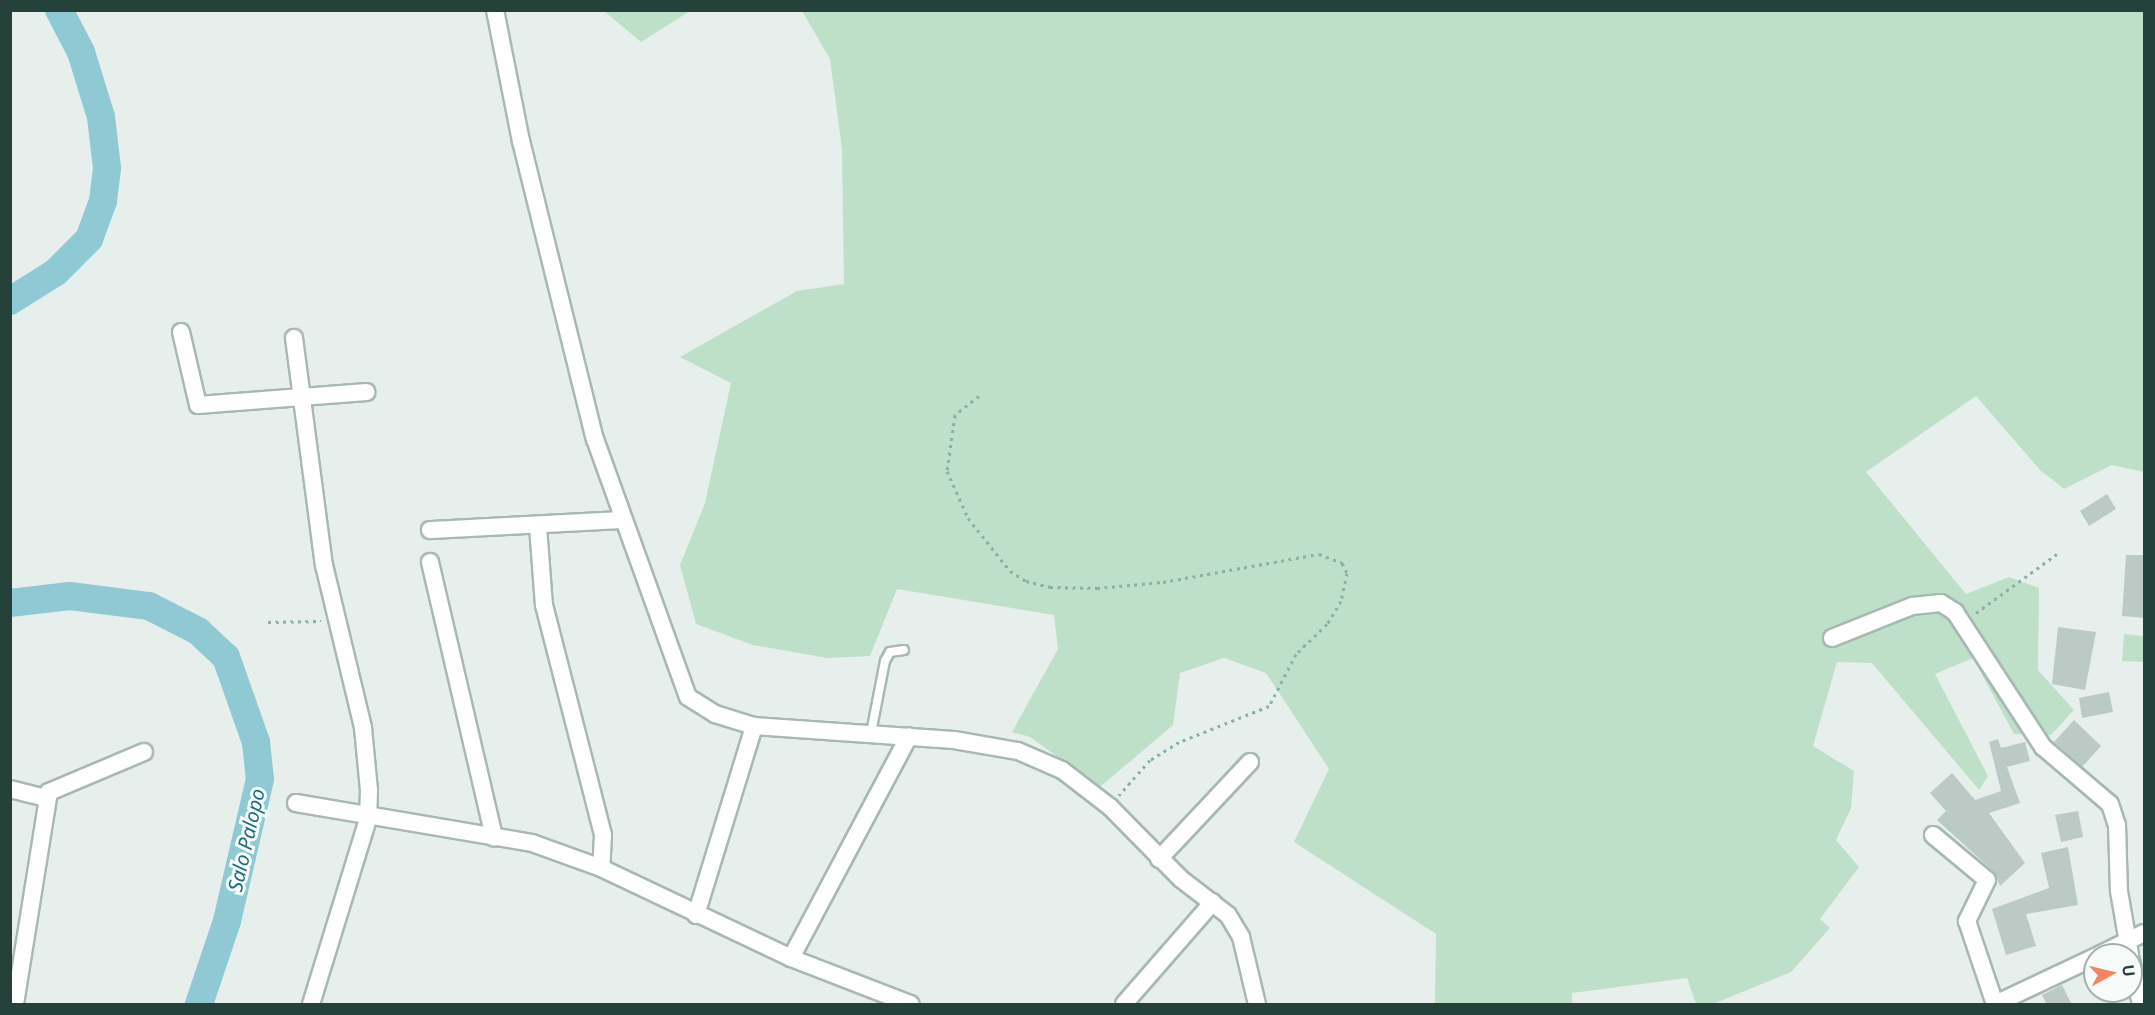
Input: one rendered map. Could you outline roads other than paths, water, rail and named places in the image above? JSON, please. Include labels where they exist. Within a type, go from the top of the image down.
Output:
[{"type":"street","points":[[495,10],[566,332],[602,465],[688,697],[716,714],[754,726],[909,736],[1024,753],[1062,770],[1110,807],[1159,859],[1213,902],[1241,937],[1257,1005]]},
{"type":"street","points":[[181,332],[198,405],[367,392]]},
{"type":"street","points":[[294,338],[334,620],[348,657],[363,728],[368,819],[311,1005]]},
{"type":"street","points":[[430,530],[623,520]]},
{"type":"street","points":[[538,526],[544,605],[603,835],[601,868]]},
{"type":"street","points":[[430,562],[494,838]]},
{"type":"street","points":[[1832,638],[1921,605],[1948,605],[1962,622],[2043,747],[2110,804],[2116,825],[2128,943]]},
{"type":"street","points":[[696,915],[754,726]]},
{"type":"street","points":[[791,958],[909,736]]},
{"type":"street","points":[[15,1005],[46,798],[54,787],[144,752]]},
{"type":"street","points":[[1159,859],[1250,762]]},
{"type":"street","points":[[10,789],[46,798]]},
{"type":"street","points":[[296,803],[368,819],[532,843],[601,868],[696,915],[791,958],[910,1005]]},
{"type":"street","points":[[1933,835],[1987,880],[1968,921],[1995,1004],[2083,963]]},
{"type":"street","points":[[1124,1005],[1213,902]]},
{"type":"street","points":[[2133,943],[2145,933]]},
{"type":"lane","points":[[871,733],[885,662],[890,652],[904,650]]},
{"type":"waterway","name":"Salo Palopo","points":[[10,301],[56,272],[89,239],[103,201],[107,168],[101,117],[81,52],[59,10]]},
{"type":"waterway","name":"Salo Palopo","points":[[10,603],[70,596],[149,606],[198,631],[226,657],[256,742],[260,779],[227,921],[199,1004]]}]
